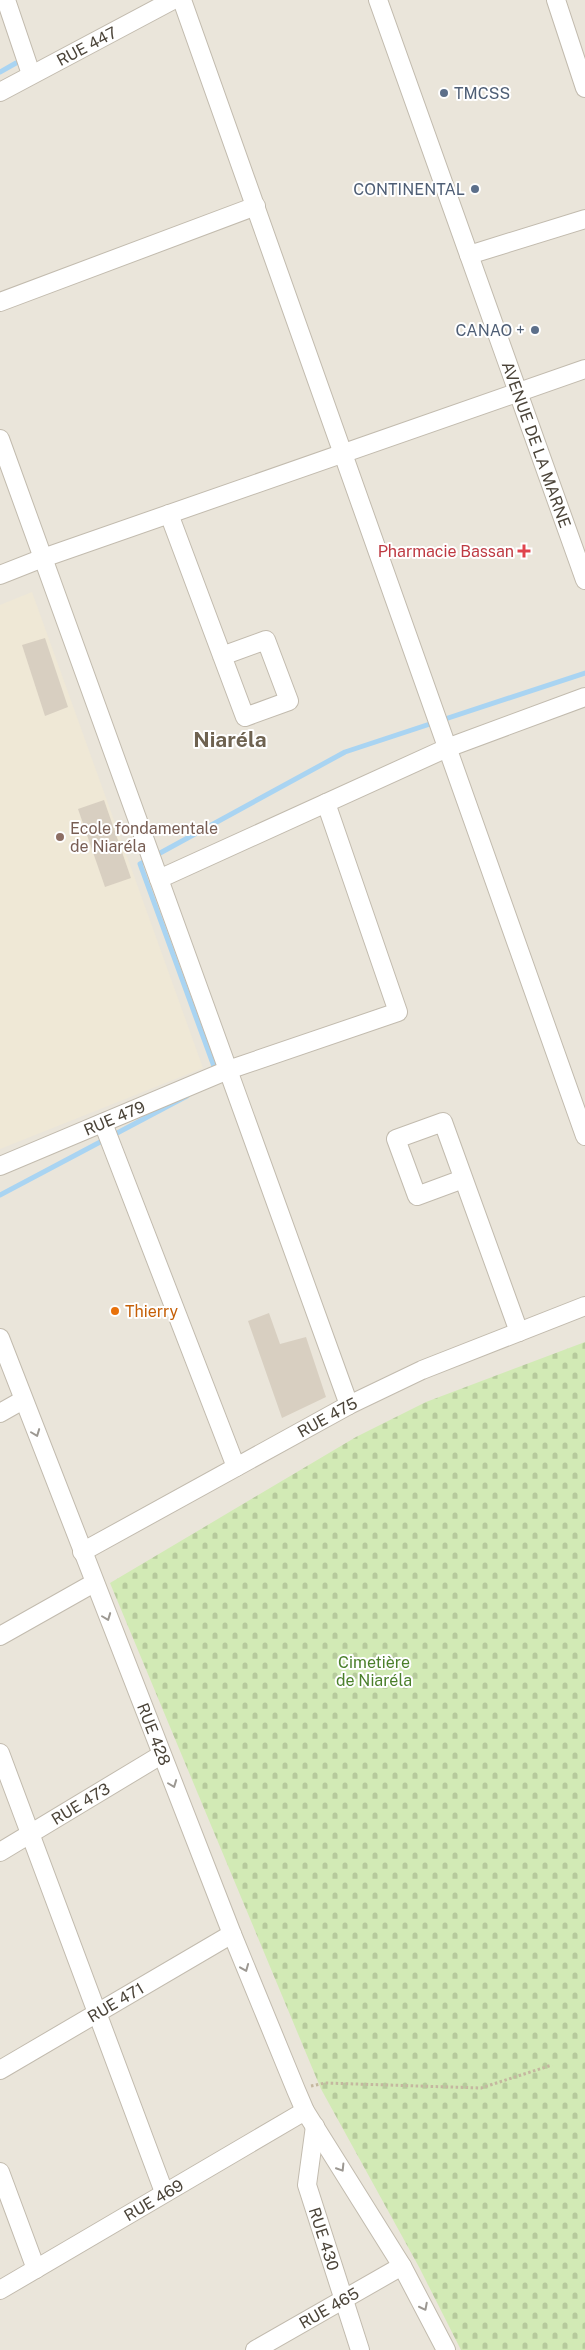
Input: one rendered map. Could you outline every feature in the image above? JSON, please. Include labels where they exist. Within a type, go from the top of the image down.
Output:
[{"type":"street","points":[[6,0],[31,74]]},
{"type":"street","name":"RUE 447","points":[[0,92],[173,0]]},
{"type":"street","points":[[182,0],[585,1136]]},
{"type":"street","name":"AVENUE DE LA MARNE","points":[[378,0],[585,580]]},
{"type":"street","points":[[556,0],[585,88]]},
{"type":"street","points":[[0,302],[256,206]]},
{"type":"street","points":[[469,255],[585,219]]},
{"type":"street","points":[[0,575],[43,558],[585,369]]},
{"type":"street","points":[[0,439],[350,1405]]},
{"type":"street","points":[[169,514],[222,656],[245,717],[289,701],[266,640],[222,656]]},
{"type":"street","points":[[159,879],[447,748],[585,698]]},
{"type":"street","name":"RUE 479","points":[[0,1166],[228,1070],[398,1012],[326,803]]},
{"type":"street","points":[[463,1179],[416,1196],[396,1139],[443,1122],[519,1332]]},
{"type":"street","points":[[103,1123],[236,1467]]},
{"type":"street","name":"RUE 475","points":[[82,1552],[350,1405],[422,1370],[585,1306]]},
{"type":"street","name":"RUE 428","points":[[0,1338],[161,1755],[305,2111],[402,2266],[446,2350]]},
{"type":"street","points":[[0,1413],[23,1400]]},
{"type":"street","points":[[0,1636],[94,1583]]},
{"type":"street","points":[[0,1753],[164,2192]]},
{"type":"street","name":"RUE 473","points":[[0,1852],[161,1755]]},
{"type":"street","name":"RUE 471","points":[[0,2070],[232,1934]]},
{"type":"street","name":"RUE 469","points":[[0,2290],[164,2192],[305,2111]]},
{"type":"street","name":"RUE 430","points":[[315,2126],[307,2185],[360,2350]]},
{"type":"street","points":[[0,2172],[36,2269]]},
{"type":"street","name":"RUE 465","points":[[255,2350],[402,2266]]},
{"type":"path","points":[[296,2090],[325,2082],[480,2088],[552,2065]]},
{"type":"shaded area","points":[[0,0],[585,0],[585,2350],[0,2350]]},
{"type":"shaded area","name":"Ecole fondamentale de Niaréla","points":[[32,592],[203,1068],[0,1149],[0,605]]},
{"type":"green space","name":"Cimetière de Niaréla","points":[[585,1342],[585,2350],[461,2350],[419,2267],[321,2089],[110,1583],[356,1437],[426,1402]]},
{"type":"building","points":[[45,638],[68,707],[45,716],[22,645]]},
{"type":"building","points":[[104,800],[131,878],[105,887],[78,809]]},
{"type":"building","points":[[269,1313],[280,1344],[306,1337],[326,1397],[282,1418],[248,1321]]},
{"type":"waterway","points":[[0,72],[16,63]]},
{"type":"waterway","points":[[216,1072],[140,864],[345,752],[585,673]]},
{"type":"waterway","points":[[0,1195],[187,1096]]},
{"type":"place","name":"TMCSS","points":[[444,93]]},
{"type":"place","name":"CONTINENTAL","points":[[475,189]]},
{"type":"place","name":"CANAO +","points":[[535,330]]},
{"type":"place","name":"Pharmacie Bassan","points":[[524,551]]},
{"type":"place","name":"Ecole fondamentale de Niaréla","points":[[60,837]]},
{"type":"place","name":"Thierry","points":[[115,1311]]},
{"type":"district","name":"Niaréla","points":[[230,740]]}]
